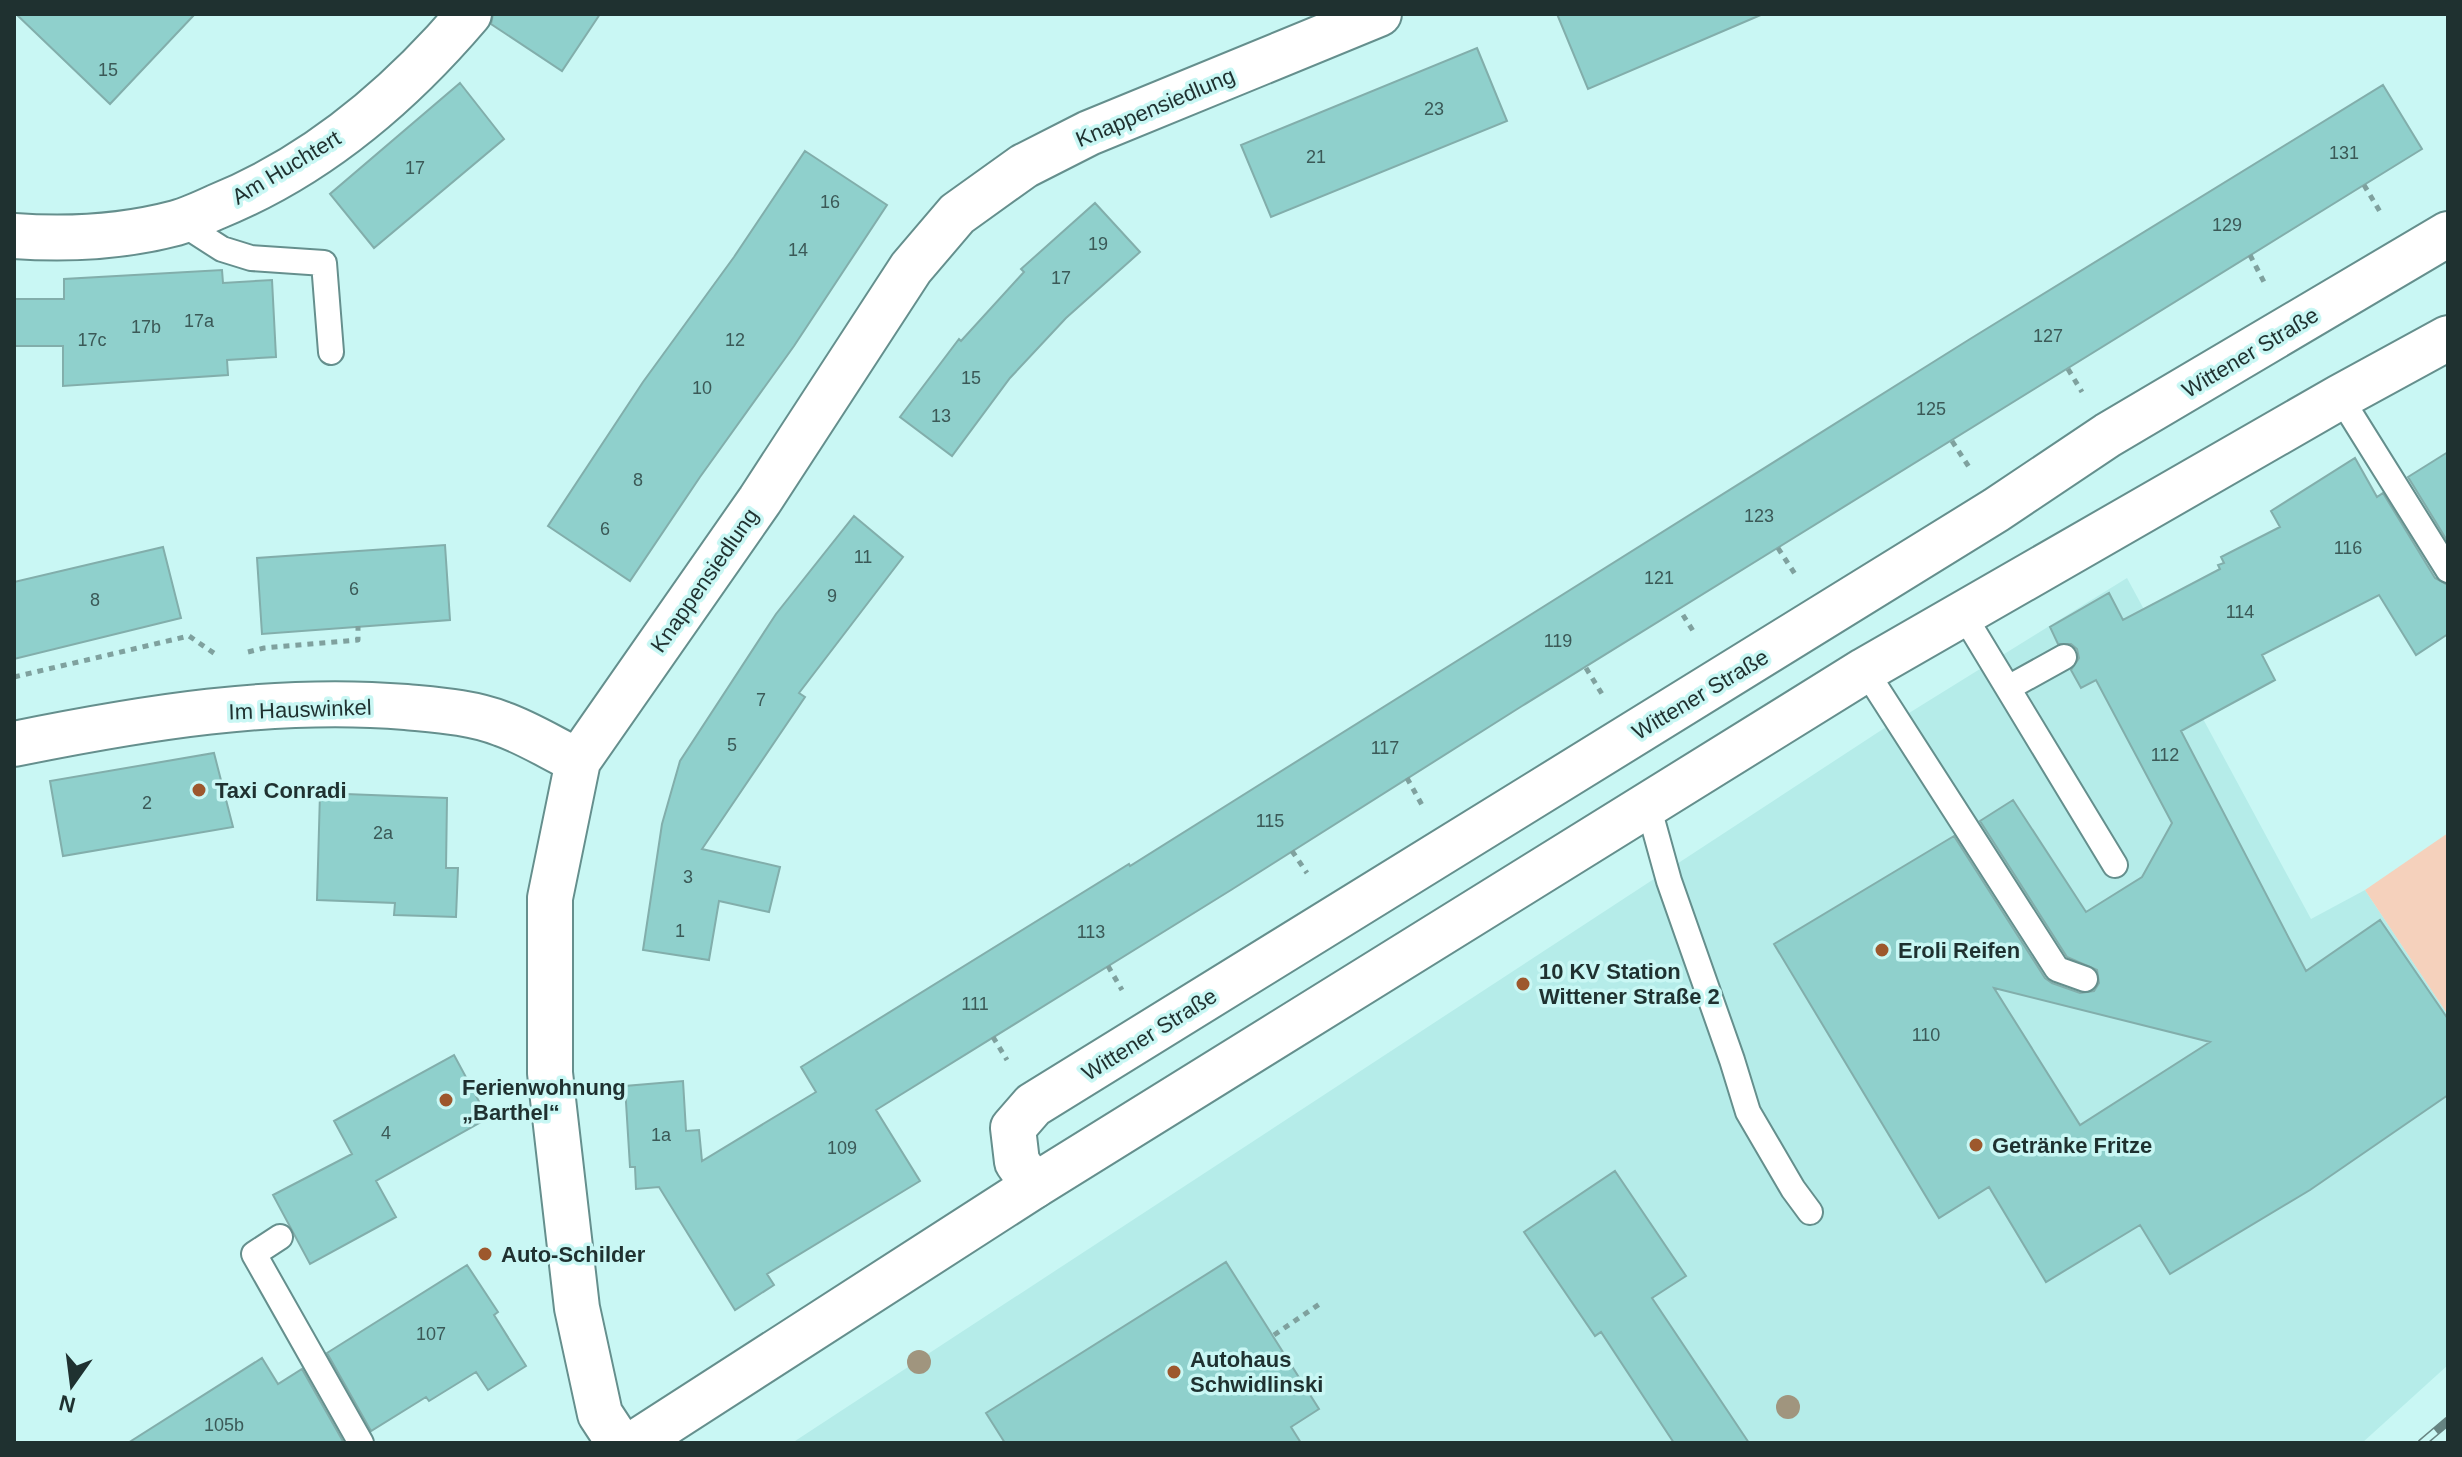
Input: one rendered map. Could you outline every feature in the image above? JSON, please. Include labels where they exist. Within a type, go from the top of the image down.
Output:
[{"type":"street","name":"Am Huchtert","points":[[14,236],[54,239],[129,233],[180,222],[249,194],[315,154],[392,95],[431,59],[469,14]]},
{"type":"street","name":"Knappensiedlung","points":[[619,1443],[600,1414],[577,1308],[550,1073],[550,898],[578,761],[760,500],[911,268],[957,214],[1024,166],[1089,133],[1379,14]]},
{"type":"street","name":"Wittener Straße","points":[[1034,1186],[1017,1162],[1013,1128],[1033,1105],[1917,560],[2108,435],[2448,234]]},
{"type":"street","points":[[635,1443],[1034,1186],[1865,670],[2448,338]]},
{"type":"street","name":"Im Hauswinkel","points":[[14,744],[103,726],[238,710],[368,704],[439,710],[501,723],[578,761]]},
{"type":"lane","points":[[180,222],[222,249],[251,258],[324,263],[331,352]]},
{"type":"lane","points":[[2340,397],[2448,570]]},
{"type":"lane","points":[[1963,614],[2115,865]]},
{"type":"lane","points":[[2008,688],[2064,657]]},
{"type":"lane","points":[[1865,670],[2057,969],[2085,979]]},
{"type":"lane","points":[[1648,805],[1669,881],[1748,1112],[1810,1212]]},
{"type":"lane","points":[[280,1237],[254,1254],[361,1443]]},
{"type":"path","points":[[264,648],[358,640],[358,626]]},
{"type":"path","points":[[14,677],[189,636],[222,658]]},
{"type":"path","points":[[1274,1335],[1321,1303]]},
{"type":"shaded area","points":[[2127,578],[2311,919],[2365,890],[2448,1015],[2448,1365],[2362,1443],[792,1443],[1880,731]]},
{"type":"shaded area","points":[[2448,833],[2448,1015],[2365,890]]},
{"type":"building","points":[[16,14],[195,14],[110,104]]},
{"type":"building","points":[[493,14],[600,14],[562,71],[491,24]]},
{"type":"building","points":[[1557,14],[1763,14],[1588,89]]},
{"type":"building","points":[[1477,48],[1507,121],[1271,217],[1241,145]]},
{"type":"building","points":[[460,83],[504,139],[374,248],[330,194]]},
{"type":"building","points":[[2383,85],[2422,149],[876,1110],[920,1181],[767,1274],[774,1285],[735,1310],[659,1187],[636,1189],[635,1167],[630,1167],[625,1086],[683,1081],[686,1131],[699,1130],[702,1161],[816,1092],[801,1067],[1130,866],[1970,339]]},
{"type":"building","points":[[805,151],[887,205],[794,346],[630,581],[548,526],[643,382],[734,257]]},
{"type":"building","points":[[1095,203],[1140,252],[1066,318],[1010,378],[952,456],[900,417],[959,339],[961,341],[1024,272],[1021,269]]},
{"type":"building","points":[[222,270],[223,283],[272,280],[276,357],[227,360],[228,375],[63,386],[63,346],[14,346],[14,299],[64,299],[64,279]]},
{"type":"building","points":[[2448,452],[2448,542],[2408,477]]},
{"type":"building","points":[[2355,458],[2377,497],[2383,493],[2435,578],[2448,585],[2448,634],[2416,655],[2379,595],[2262,655],[2275,680],[2181,731],[2306,971],[2380,920],[2448,1019],[2448,1095],[2310,1190],[2170,1274],[2140,1225],[2046,1282],[1989,1187],[1939,1218],[1774,944],[1954,836],[2045,978],[2080,993],[2094,991],[2099,983],[2097,970],[2067,957],[1980,821],[2013,800],[2086,912],[2142,877],[2172,823],[2096,680],[2081,688],[2071,670],[2079,658],[2077,649],[2071,644],[2058,644],[2050,627],[2109,593],[2123,620],[2220,569],[2218,565],[2224,563],[2221,557],[2280,527],[2271,511]],"holes":[[[1994,988],[2210,1042],[2080,1125]]]},
{"type":"building","points":[[854,516],[903,557],[799,693],[805,697],[702,849],[780,867],[769,912],[719,901],[709,960],[643,950],[662,824],[680,761],[776,614]]},
{"type":"building","points":[[445,545],[450,620],[262,634],[257,558]]},
{"type":"building","points":[[163,547],[181,618],[14,659],[14,582]]},
{"type":"building","points":[[214,753],[233,827],[63,856],[50,781]]},
{"type":"building","points":[[320,793],[447,798],[446,868],[458,868],[456,917],[394,915],[395,903],[317,900]]},
{"type":"building","points":[[454,1055],[488,1118],[376,1181],[396,1217],[310,1264],[273,1195],[352,1154],[334,1121]]},
{"type":"building","points":[[1615,1171],[1686,1276],[1652,1298],[1749,1443],[1674,1443],[1601,1332],[1595,1336],[1524,1232]]},
{"type":"building","name":"Autohaus Schwidlinski","points":[[1226,1262],[1319,1409],[1291,1427],[1301,1443],[1005,1443],[986,1413]]},
{"type":"building","points":[[467,1265],[498,1312],[494,1315],[526,1366],[488,1390],[476,1372],[429,1401],[426,1397],[371,1431],[327,1353]]},
{"type":"building","points":[[262,1358],[278,1384],[302,1369],[344,1443],[128,1443]]},
{"type":"railway","points":[[2422,1443],[2448,1421]]},
{"type":"place","name":"Taxi Conradi","points":[[199,790]]},
{"type":"place","name":"Eroli Reifen","points":[[1882,950]]},
{"type":"place","name":"10 KV Station Wittener Straße 2","points":[[1523,984]]},
{"type":"place","name":"Ferienwohnung „Barthel“","points":[[446,1100]]},
{"type":"place","name":"Getränke Fritze","points":[[1976,1145]]},
{"type":"place","name":"Auto-Schilder","points":[[485,1254]]},
{"type":"place","name":"Autohaus Schwidlinski","points":[[1174,1372]]}]
